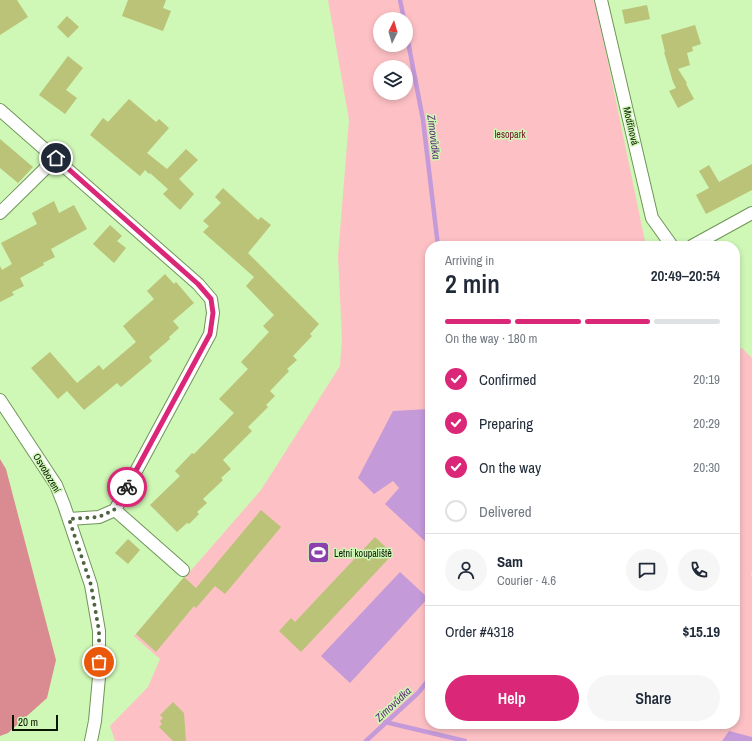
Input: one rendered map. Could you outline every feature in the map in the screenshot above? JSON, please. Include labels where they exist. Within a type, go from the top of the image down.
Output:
[{"type":"street","name":"Modřínová","points":[[601,0],[652,218],[668,241]]},
{"type":"street","points":[[0,110],[198,284],[211,299],[213,313],[210,334],[114,510],[99,517],[69,519]]},
{"type":"street","points":[[0,213],[56,158]]},
{"type":"street","points":[[701,241],[752,213]]},
{"type":"street","name":"Osvobození","points":[[0,400],[56,485],[91,585],[99,631],[95,720],[91,741]]},
{"type":"street","points":[[114,510],[183,570]]},
{"type":"green space","name":"lesopark","points":[[328,0],[595,0],[645,241],[425,241],[425,729],[740,729],[740,348],[742,348],[752,358],[752,741],[115,741],[110,726],[148,687],[160,659],[134,636],[261,490],[340,366],[342,338],[338,256],[349,120]]},
{"type":"shaded area","points":[[425,409],[425,541],[385,504],[399,488],[393,481],[374,494],[358,478],[393,411]]},
{"type":"shaded area","points":[[0,459],[6,469],[56,660],[47,698],[8,733],[0,736]]},
{"type":"shaded area","points":[[400,572],[425,595],[425,601],[350,683],[321,656]]},
{"type":"shaded area","points":[[729,731],[752,737],[752,741],[722,741]]},
{"type":"building","points":[[0,0],[17,0],[28,17],[0,35]]},
{"type":"building","points":[[128,0],[166,0],[163,8],[171,11],[163,31],[122,16]]},
{"type":"building","points":[[647,5],[650,19],[625,24],[622,10]]},
{"type":"building","points":[[67,16],[79,27],[68,38],[57,27]]},
{"type":"building","points":[[695,25],[701,44],[692,47],[693,51],[687,53],[690,65],[678,69],[687,83],[686,84],[694,99],[678,108],[669,91],[676,88],[664,52],[661,35]]},
{"type":"building","points":[[68,56],[83,68],[66,90],[77,98],[65,114],[39,95]]},
{"type":"building","points":[[129,99],[156,122],[159,119],[169,128],[147,153],[167,169],[186,149],[198,160],[179,179],[194,194],[180,210],[163,194],[168,189],[150,173],[149,174],[145,170],[140,176],[90,135],[103,118],[108,122]]},
{"type":"building","points":[[0,139],[33,167],[18,183],[0,168]]},
{"type":"building","points":[[752,164],[752,190],[706,214],[696,195],[709,188],[699,171],[709,165],[719,182]]},
{"type":"building","points":[[223,188],[258,220],[261,217],[271,225],[248,253],[319,324],[310,334],[312,336],[293,356],[297,360],[287,369],[289,371],[270,391],[275,396],[266,405],[268,407],[248,427],[252,431],[223,460],[231,469],[221,478],[223,480],[203,499],[207,503],[197,512],[199,514],[189,524],[187,523],[177,532],[150,505],[180,476],[175,471],[234,413],[219,399],[248,369],[241,362],[269,332],[263,326],[274,315],[246,286],[254,277],[203,232],[209,226],[203,221],[221,203],[215,197]]},
{"type":"building","points":[[54,201],[59,213],[74,205],[87,229],[51,249],[55,257],[43,263],[44,265],[20,278],[24,286],[12,292],[14,295],[0,302],[0,266],[2,270],[12,264],[1,243],[37,224],[32,213]]},
{"type":"building","points":[[110,225],[122,236],[117,241],[126,248],[114,263],[93,244]]},
{"type":"building","points":[[165,274],[174,284],[176,282],[194,303],[173,321],[179,328],[169,337],[170,339],[149,357],[152,361],[121,387],[117,383],[84,410],[67,391],[58,399],[31,368],[50,352],[77,383],[99,365],[103,370],[136,342],[123,326],[154,299],[147,291]]},
{"type":"building","points":[[261,510],[281,527],[225,594],[215,586],[196,608],[194,606],[156,652],[136,634],[184,577],[196,588]]},
{"type":"building","points":[[375,537],[393,554],[301,652],[279,631],[291,618],[295,622]]},
{"type":"building","points":[[128,539],[140,550],[128,564],[115,553]]},
{"type":"building","points":[[173,702],[184,713],[186,741],[173,741],[159,727],[162,724],[160,721],[163,718],[160,715]]},
{"type":"waterway","name":"Zimovůdka","points":[[400,0],[403,12]]},
{"type":"waterway","name":"Zimovůdka","points":[[410,52],[423,120],[437,241]]},
{"type":"waterway","name":"Zimovůdka","points":[[366,741],[418,693],[425,684]]},
{"type":"waterway","points":[[385,722],[465,741]]},
{"type":"way so far","points":[[99,662],[99,631],[91,585],[69,519],[99,517],[114,510],[127,487]]},
{"type":"place","name":"Letní koupaliště","points":[[318,553]]},
{"type":"route","points":[[56,158],[198,284],[211,299],[213,313],[210,334],[127,487]]}]
